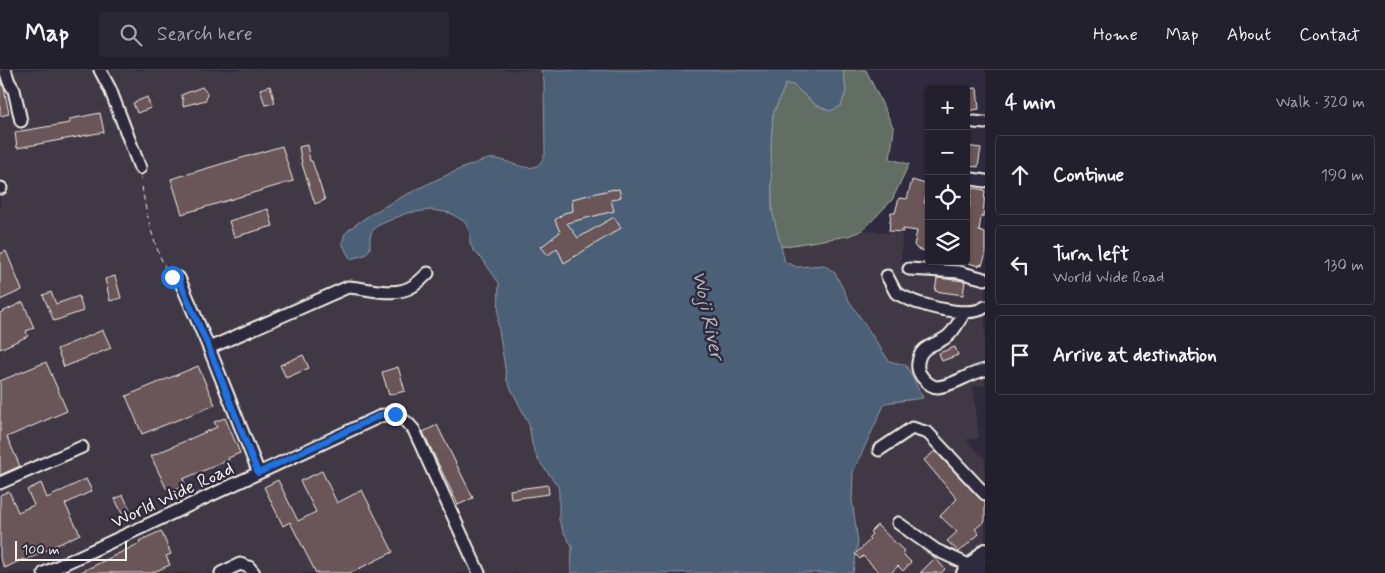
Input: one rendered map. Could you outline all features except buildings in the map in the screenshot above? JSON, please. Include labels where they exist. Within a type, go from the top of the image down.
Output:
[{"type":"main road","points":[[972,571],[985,551]]},
{"type":"main road","points":[[972,571],[985,568]]},
{"type":"street","points":[[5,70],[14,90],[21,121]]},
{"type":"street","points":[[100,70],[110,89],[140,168]]},
{"type":"street","points":[[970,179],[985,181]]},
{"type":"street","points":[[909,269],[959,272],[985,279]]},
{"type":"street","points":[[209,348],[348,287],[375,291],[394,291],[412,287],[428,273]]},
{"type":"street","points":[[887,276],[896,294],[922,304],[965,312],[981,310],[985,307]]},
{"type":"street","points":[[178,278],[209,348],[258,473]]},
{"type":"street","points":[[965,312],[950,334],[942,341],[931,344],[920,352],[917,368],[922,377],[931,386],[938,387],[985,370]]},
{"type":"street","name":"World Wide Road","points":[[44,573],[383,414],[395,414],[404,418],[414,430],[479,573]]},
{"type":"street","points":[[879,450],[912,428],[928,433],[985,494]]},
{"type":"street","points":[[0,483],[82,447]]},
{"type":"street","points":[[898,523],[936,550],[972,571]]},
{"type":"street","points":[[221,573],[240,564],[249,567],[254,573]]},
{"type":"path","points":[[140,168],[144,206],[149,223],[168,274],[178,278]]},
{"type":"shaded area","points":[[0,70],[541,70],[544,81],[545,154],[542,162],[535,167],[525,167],[503,160],[432,183],[367,217],[370,249],[372,231],[379,225],[407,213],[432,210],[450,213],[465,222],[474,251],[483,260],[499,283],[498,324],[507,381],[529,424],[532,444],[538,460],[558,486],[559,520],[572,546],[571,573],[0,573]]},
{"type":"shaded area","points":[[863,230],[902,234],[901,262],[967,268],[985,273],[985,386],[973,386],[979,438],[966,440],[985,459],[985,573],[853,573],[858,542],[852,500],[853,472],[885,403],[922,398],[906,365],[889,361],[848,299],[835,273],[824,265],[797,267],[785,262],[780,247],[848,236]]},
{"type":"green space","points":[[843,70],[866,70],[894,129],[890,159],[909,164],[892,200],[863,230],[848,236],[780,247],[772,211],[771,144],[773,114],[786,83],[793,85],[816,105],[841,106],[846,91]]},
{"type":"water","name":"Woji River","points":[[541,70],[843,70],[846,91],[841,106],[830,111],[816,105],[793,85],[786,83],[773,114],[771,144],[772,211],[785,262],[797,267],[824,265],[835,273],[848,299],[889,361],[906,365],[923,398],[885,403],[853,472],[852,500],[858,542],[853,573],[571,573],[572,546],[559,520],[558,486],[538,460],[532,444],[529,424],[507,381],[498,324],[499,283],[470,244],[470,234],[465,222],[450,213],[432,210],[407,213],[379,225],[372,231],[370,249],[365,255],[350,259],[342,243],[344,235],[369,215],[413,191],[458,170],[489,159],[497,159],[528,168],[535,167],[541,162],[545,154],[544,81]]},
{"type":"route","points":[[172,277],[178,278],[209,348],[258,473],[383,414],[395,414]]}]
